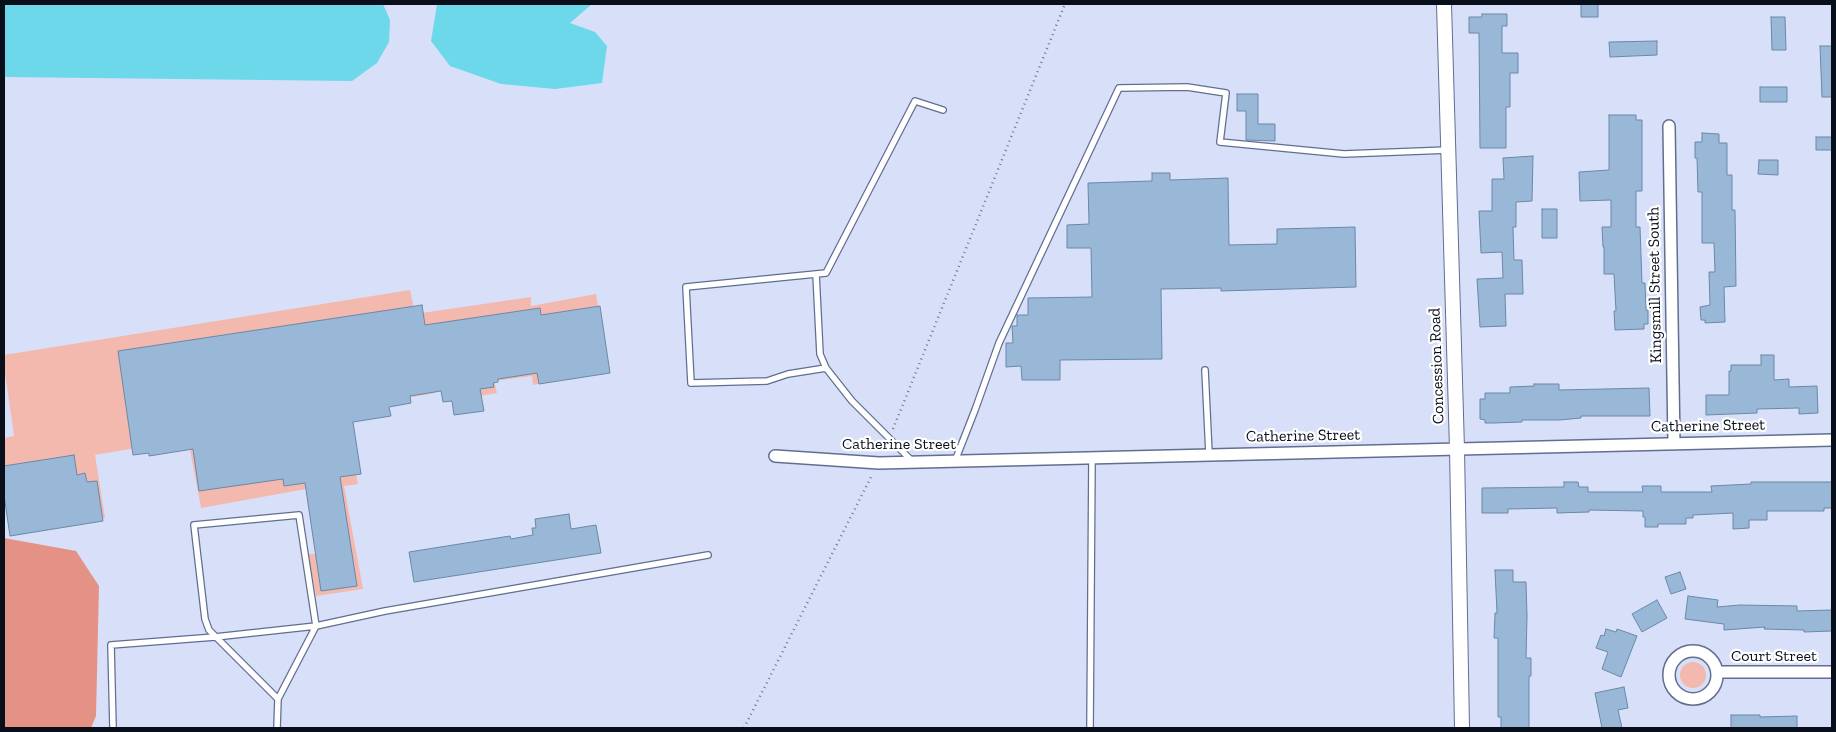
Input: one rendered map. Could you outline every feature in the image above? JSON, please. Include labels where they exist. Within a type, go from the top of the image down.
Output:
[{"type":"street","name":"Concession Road","points":[[1444,4],[1462,728]]},
{"type":"street","name":"Kingsmill Street South","points":[[1669,126],[1674,444]]},
{"type":"street","name":"Catherine Street","points":[[775,456],[913,462],[1832,440]]},
{"type":"street","name":"Court Street","points":[[1687,652],[1703,653],[1714,664],[1716,672],[1714,687],[1702,697],[1695,699],[1687,698],[1674,690],[1669,676],[1674,660],[1687,652]]},
{"type":"street","name":"Court Street","points":[[1716,672],[1832,672]]},
{"type":"lane","points":[[955,461],[999,343],[1119,88],[1188,87],[1226,93],[1220,142],[1344,154],[1448,150]]},
{"type":"lane","points":[[826,368],[788,374],[767,380],[691,383],[686,287],[826,273],[916,101],[943,110]]},
{"type":"lane","points":[[816,274],[820,354],[826,368],[852,401],[913,462]]},
{"type":"lane","points":[[1206,370],[1209,454]]},
{"type":"lane","points":[[1090,728],[1092,457]]},
{"type":"lane","points":[[277,728],[278,699],[316,626],[299,515],[194,525],[205,619],[209,630],[278,699]]},
{"type":"lane","points":[[113,728],[111,645],[215,637],[316,626],[385,611],[708,555]]},
{"type":"path","points":[[889,439],[1065,4]]},
{"type":"path","points":[[744,728],[879,462]]},
{"type":"shaded area","points":[[410,290],[415,314],[531,297],[531,306],[596,294],[608,371],[533,385],[532,376],[494,381],[497,393],[448,401],[444,373],[430,376],[435,393],[343,409],[358,484],[344,486],[363,589],[316,596],[308,554],[318,554],[306,489],[201,508],[188,439],[95,455],[105,518],[12,534],[4,486],[4,438],[14,436],[4,355]]},
{"type":"shaded area","points":[[4,538],[76,551],[99,586],[96,716],[91,728],[4,728]]},
{"type":"shaded area","points":[[1693,662],[1702,666],[1706,675],[1702,684],[1693,688],[1684,684],[1680,675],[1684,666]]},
{"type":"water","points":[[4,4],[383,4],[390,20],[389,42],[377,63],[352,81],[4,77]]},
{"type":"water","points":[[437,4],[592,4],[570,23],[595,32],[607,46],[602,83],[555,89],[501,84],[450,66],[431,41]]},
{"type":"building","points":[[1581,4],[1598,4],[1598,17],[1581,17]]},
{"type":"building","points":[[1482,14],[1507,14],[1507,26],[1502,26],[1502,53],[1518,53],[1518,73],[1510,73],[1510,107],[1506,107],[1506,148],[1480,148],[1479,33],[1469,33],[1469,17],[1482,17]]},
{"type":"building","points":[[1771,17],[1785,17],[1786,50],[1772,50]]},
{"type":"building","points":[[1657,41],[1657,55],[1610,57],[1609,42]]},
{"type":"building","points":[[1820,46],[1832,46],[1832,97],[1822,97]]},
{"type":"building","points":[[1760,87],[1787,87],[1787,102],[1760,102]]},
{"type":"building","points":[[1237,94],[1258,94],[1258,124],[1275,124],[1275,141],[1246,140],[1246,111],[1237,111]]},
{"type":"building","points":[[1609,115],[1636,115],[1636,120],[1642,120],[1642,191],[1636,191],[1636,227],[1640,227],[1642,283],[1645,283],[1646,310],[1648,310],[1648,324],[1644,324],[1644,329],[1615,330],[1614,274],[1604,274],[1602,227],[1611,227],[1611,200],[1580,201],[1579,172],[1609,170]]},
{"type":"building","points":[[1702,133],[1719,134],[1719,143],[1727,143],[1727,175],[1732,175],[1732,210],[1735,210],[1736,286],[1724,287],[1725,322],[1705,323],[1705,320],[1701,320],[1700,307],[1710,305],[1709,272],[1715,272],[1714,243],[1702,243],[1702,192],[1698,192],[1695,142],[1702,142]]},
{"type":"building","points":[[1816,137],[1832,137],[1832,150],[1816,150]]},
{"type":"building","points":[[1533,156],[1532,201],[1516,202],[1516,227],[1513,227],[1514,260],[1522,260],[1523,294],[1505,294],[1506,326],[1480,327],[1477,279],[1503,278],[1502,252],[1481,253],[1479,211],[1492,211],[1492,179],[1504,179],[1503,158]]},
{"type":"building","points":[[1759,160],[1778,160],[1778,175],[1758,174]]},
{"type":"building","points":[[1152,173],[1170,173],[1170,180],[1228,178],[1229,245],[1277,244],[1277,229],[1355,227],[1356,287],[1221,291],[1221,288],[1161,289],[1162,359],[1060,360],[1060,380],[1022,380],[1021,366],[1006,367],[1006,343],[1013,343],[1012,326],[1017,326],[1017,315],[1028,315],[1028,298],[1092,297],[1091,248],[1067,248],[1067,225],[1089,224],[1088,183],[1152,181]]},
{"type":"building","points":[[1542,209],[1557,209],[1557,238],[1542,238]]},
{"type":"building","points":[[422,305],[425,325],[540,308],[541,315],[600,306],[610,373],[539,384],[537,373],[498,379],[498,382],[493,383],[494,387],[480,389],[484,411],[454,415],[452,401],[443,402],[441,391],[410,396],[411,403],[389,407],[391,416],[353,422],[361,474],[340,477],[357,586],[321,591],[305,483],[284,486],[283,479],[199,491],[193,449],[149,456],[149,453],[133,455],[118,351]]},
{"type":"building","points":[[1761,355],[1774,355],[1774,380],[1789,379],[1789,387],[1817,386],[1818,413],[1799,414],[1799,408],[1757,409],[1757,413],[1706,415],[1706,395],[1729,395],[1729,371],[1731,371],[1731,365],[1761,365]]},
{"type":"building","points":[[1534,384],[1559,384],[1559,390],[1649,388],[1650,416],[1581,416],[1581,418],[1559,420],[1522,420],[1522,422],[1494,423],[1485,423],[1485,420],[1480,419],[1480,399],[1485,399],[1485,393],[1510,393],[1510,387],[1534,386]]},
{"type":"building","points":[[74,455],[77,475],[85,473],[87,482],[97,481],[103,521],[10,536],[4,495],[4,466]]},
{"type":"building","points":[[1564,482],[1578,482],[1579,487],[1588,487],[1588,492],[1643,492],[1642,486],[1661,486],[1661,492],[1712,492],[1711,486],[1751,484],[1751,482],[1832,482],[1832,508],[1824,508],[1824,511],[1767,511],[1767,520],[1749,520],[1749,528],[1733,529],[1733,513],[1693,515],[1693,518],[1686,518],[1686,524],[1658,524],[1658,527],[1645,527],[1643,511],[1589,510],[1589,512],[1557,513],[1557,508],[1508,509],[1508,513],[1482,513],[1482,488],[1564,487]]},
{"type":"building","points":[[569,514],[571,529],[596,525],[601,553],[414,582],[409,552],[510,536],[511,539],[533,535],[532,528],[536,528],[535,519]]},
{"type":"building","points":[[1495,570],[1513,570],[1513,582],[1526,582],[1526,658],[1531,658],[1529,728],[1501,728],[1501,717],[1498,717],[1498,638],[1494,638],[1495,613],[1497,613]]},
{"type":"building","points":[[1680,572],[1686,589],[1671,594],[1665,577]]},
{"type":"building","points":[[1688,596],[1718,600],[1717,607],[1740,605],[1797,606],[1797,611],[1832,610],[1832,631],[1804,632],[1804,630],[1764,629],[1765,627],[1724,630],[1724,624],[1685,619]]},
{"type":"building","points":[[1657,600],[1667,618],[1642,632],[1632,614]]},
{"type":"building","points":[[1606,629],[1616,632],[1617,629],[1637,636],[1621,677],[1602,669],[1608,652],[1596,648],[1601,635],[1604,636]]},
{"type":"building","points":[[1624,687],[1628,708],[1618,710],[1622,728],[1602,728],[1595,693]]},
{"type":"building","points":[[1731,715],[1760,715],[1760,717],[1797,716],[1797,728],[1731,728]]}]
